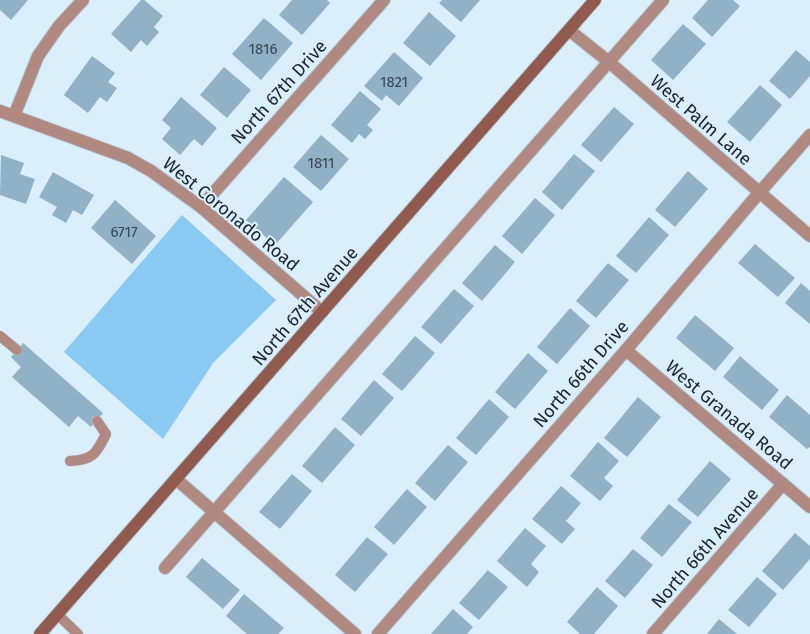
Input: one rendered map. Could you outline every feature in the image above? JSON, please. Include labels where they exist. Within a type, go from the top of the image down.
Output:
[{"type":"main road","name":"North 67th Avenue","points":[[40,634],[595,0]]},
{"type":"street","points":[[14,116],[38,56],[59,26],[83,0]]},
{"type":"street","name":"North 67th Drive","points":[[201,207],[384,0]]},
{"type":"street","points":[[165,568],[663,0]]},
{"type":"street","name":"West Palm Lane","points":[[569,30],[609,62],[810,236]]},
{"type":"street","name":"West Coronado Road","points":[[0,110],[128,158],[152,171],[201,207],[322,312]]},
{"type":"street","name":"North 66th Drive","points":[[378,634],[626,350],[810,135]]},
{"type":"street","name":"West Granada Road","points":[[626,350],[810,506]]},
{"type":"street","points":[[176,479],[355,634]]},
{"type":"street","name":"North 66th Avenue","points":[[653,634],[784,484]]},
{"type":"lane","points":[[0,336],[17,350]]},
{"type":"lane","points":[[70,461],[83,461],[96,454],[106,434],[97,421]]},
{"type":"lane","points":[[57,614],[78,634]]},
{"type":"shaded area","points":[[182,215],[276,300],[213,363],[163,439],[64,352]]},
{"type":"building","points":[[0,0],[28,0],[11,20],[0,10]]},
{"type":"building","points":[[141,0],[144,0],[163,16],[154,27],[159,32],[147,46],[141,40],[131,52],[111,34]]},
{"type":"building","points":[[292,0],[327,0],[330,3],[302,35],[279,15]]},
{"type":"building","points":[[442,0],[480,0],[461,22],[439,3]]},
{"type":"building","points":[[708,0],[733,0],[740,6],[712,37],[692,18]]},
{"type":"building","points":[[429,12],[456,36],[430,66],[403,43]]},
{"type":"building","points":[[264,18],[293,43],[261,80],[232,54]]},
{"type":"building","points":[[683,24],[706,44],[673,80],[651,60]]},
{"type":"building","points":[[796,50],[810,62],[810,76],[790,99],[769,81]]},
{"type":"building","points":[[394,52],[423,78],[399,106],[386,95],[382,101],[364,86]]},
{"type":"building","points":[[92,56],[115,73],[108,82],[117,88],[107,102],[100,97],[88,113],[64,95]]},
{"type":"building","points":[[224,67],[251,90],[227,118],[200,95]]},
{"type":"building","points":[[760,85],[782,105],[750,142],[727,122]]},
{"type":"building","points":[[360,91],[381,109],[367,125],[373,130],[365,139],[359,134],[352,143],[331,125]]},
{"type":"building","points":[[181,97],[217,128],[202,146],[194,139],[180,155],[162,139],[171,128],[162,120]]},
{"type":"building","points":[[614,107],[634,124],[601,162],[581,145]]},
{"type":"building","points":[[321,135],[349,159],[321,191],[293,167]]},
{"type":"building","points":[[574,154],[595,171],[562,210],[542,192]]},
{"type":"building","points":[[1,155],[24,163],[20,174],[35,179],[26,204],[0,195]]},
{"type":"building","points":[[688,171],[708,189],[675,227],[655,210]]},
{"type":"building","points":[[53,172],[94,195],[82,215],[73,210],[66,223],[52,215],[57,207],[39,197]]},
{"type":"building","points":[[284,177],[313,202],[275,245],[246,220]]},
{"type":"building","points":[[535,198],[555,215],[522,254],[502,236]]},
{"type":"building","points":[[115,200],[156,236],[132,264],[91,228]]},
{"type":"building","points":[[649,217],[669,235],[636,273],[616,256]]},
{"type":"building","points":[[755,244],[795,278],[778,297],[738,263]]},
{"type":"building","points":[[495,245],[515,262],[482,301],[462,283]]},
{"type":"building","points":[[608,263],[629,280],[596,318],[576,301]]},
{"type":"building","points":[[801,283],[810,291],[810,324],[785,303]]},
{"type":"building","points":[[454,289],[474,306],[441,344],[421,327]]},
{"type":"building","points":[[570,308],[590,326],[557,364],[537,347]]},
{"type":"building","points":[[695,315],[734,348],[715,371],[676,338]]},
{"type":"building","points":[[415,336],[435,353],[402,391],[382,374]]},
{"type":"building","points":[[23,343],[103,413],[91,427],[78,416],[69,427],[12,377],[21,367],[11,357]]},
{"type":"building","points":[[528,353],[548,371],[515,409],[495,392]]},
{"type":"building","points":[[740,356],[779,390],[762,410],[723,377]]},
{"type":"building","points":[[374,380],[394,398],[361,436],[341,419]]},
{"type":"building","points":[[787,395],[810,415],[810,447],[807,449],[769,417]]},
{"type":"building","points":[[638,397],[661,417],[627,457],[604,438]]},
{"type":"building","points":[[489,399],[509,417],[476,455],[456,438]]},
{"type":"building","points":[[335,427],[355,445],[322,483],[302,466]]},
{"type":"building","points":[[598,442],[619,461],[604,478],[613,486],[600,501],[570,476]]},
{"type":"building","points":[[448,445],[468,462],[435,501],[415,483]]},
{"type":"building","points":[[710,461],[731,479],[698,517],[677,500]]},
{"type":"building","points":[[292,474],[312,491],[280,529],[259,512]]},
{"type":"building","points":[[561,486],[581,503],[566,521],[575,529],[562,544],[532,519]]},
{"type":"building","points":[[407,489],[427,507],[394,545],[374,527]]},
{"type":"building","points":[[669,504],[692,522],[662,557],[640,538]]},
{"type":"building","points":[[525,528],[546,546],[531,564],[539,572],[527,587],[497,561]]},
{"type":"building","points":[[795,533],[810,546],[810,559],[783,590],[762,571]]},
{"type":"building","points":[[367,537],[388,554],[355,592],[335,575]]},
{"type":"building","points":[[633,549],[653,565],[625,598],[605,581]]},
{"type":"building","points":[[202,558],[240,590],[223,609],[186,577]]},
{"type":"building","points":[[488,570],[508,587],[479,620],[459,603]]},
{"type":"building","points":[[757,577],[777,594],[749,627],[728,610]]},
{"type":"building","points":[[597,587],[618,606],[594,634],[580,634],[567,622]]},
{"type":"building","points":[[244,594],[284,628],[278,634],[247,634],[226,616]]},
{"type":"building","points":[[453,609],[473,627],[467,634],[431,634]]},
{"type":"building","points":[[719,619],[737,634],[707,634]]}]
